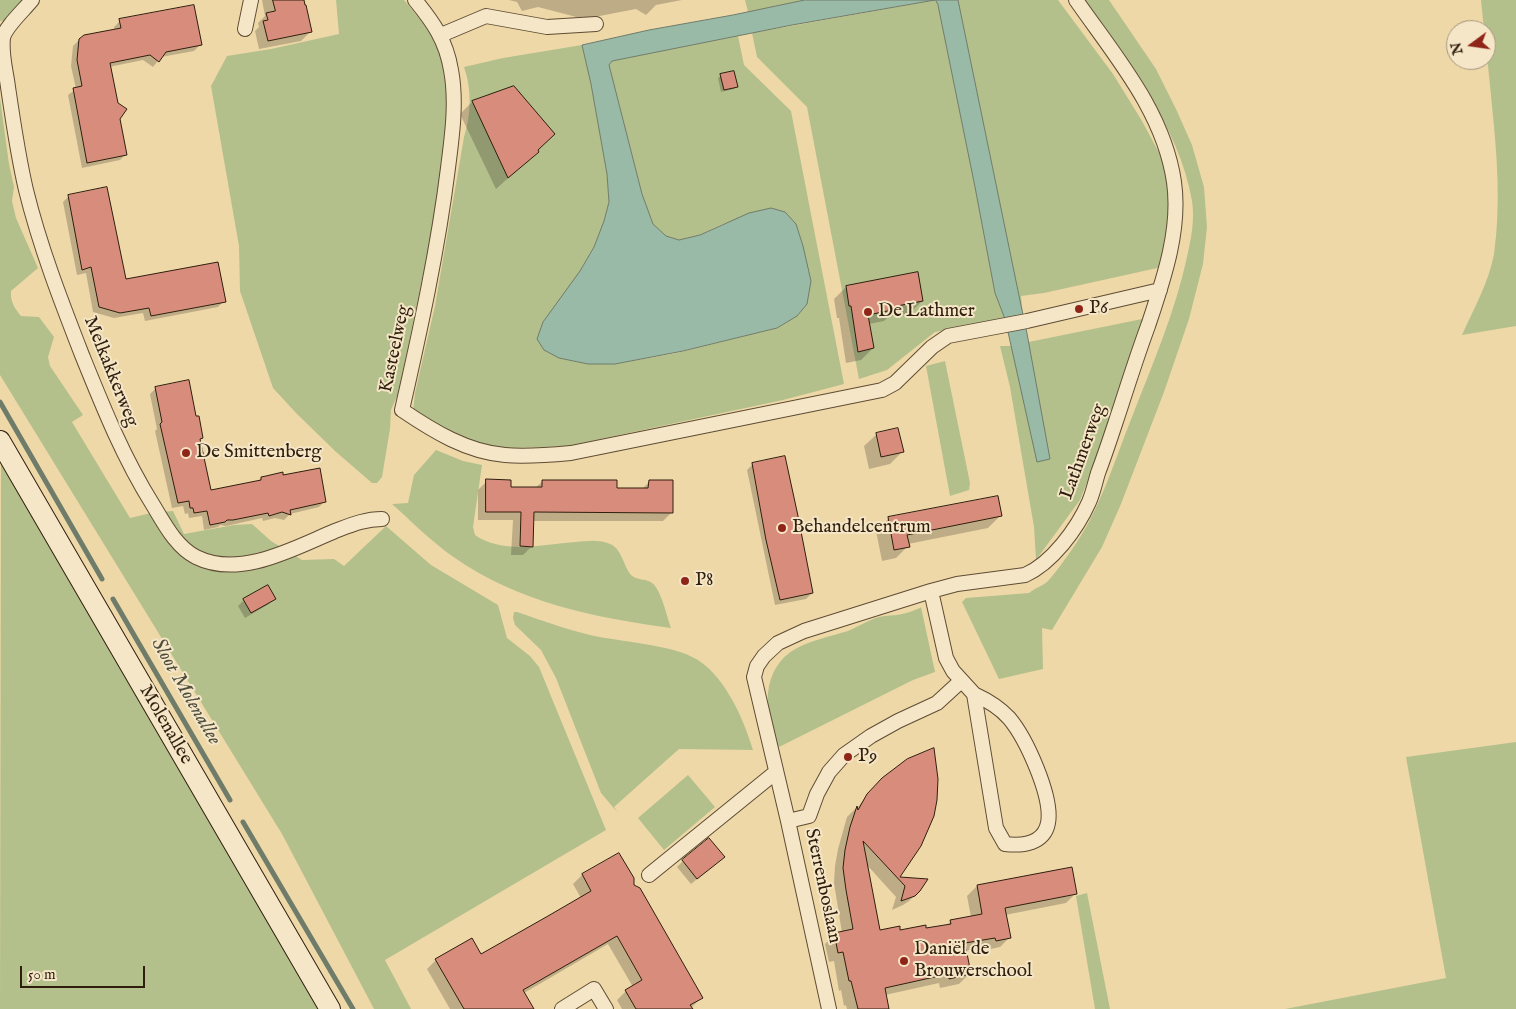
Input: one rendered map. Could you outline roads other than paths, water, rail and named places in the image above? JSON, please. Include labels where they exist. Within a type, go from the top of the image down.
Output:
[{"type":"main road","name":"Molenallee","points":[[0,441],[330,1009]]},
{"type":"street","name":"Melkakkerweg","points":[[32,0],[9,25],[3,37],[10,103],[26,190],[52,277],[108,420],[123,453],[163,522],[176,540],[196,557],[216,564],[243,564],[277,554],[360,522],[382,519]]},
{"type":"street","points":[[245,30],[251,0]]},
{"type":"street","name":"Kasteelweg","points":[[415,0],[441,35],[451,70],[454,112],[443,208],[402,410],[438,433],[475,449],[504,455],[543,455],[580,451],[882,390],[895,383],[932,347],[948,336],[1004,326],[1160,290]]},
{"type":"street","name":"Lathmerweg","points":[[754,677],[757,666],[764,656],[778,643],[804,631],[957,584],[1025,575],[1042,564],[1066,539],[1089,502],[1160,290],[1170,246],[1176,206],[1175,183],[1160,129],[1149,107],[1076,0]]},
{"type":"street","points":[[441,35],[486,16],[547,28],[596,24]]},
{"type":"street","points":[[932,591],[946,658],[953,671],[974,694],[991,703],[1008,717],[1025,743],[1037,770],[1047,805],[1048,824],[1042,835],[1030,844],[1018,846],[1005,844],[996,828],[974,694]]},
{"type":"street","name":"Sterrenboslaan","points":[[754,677],[829,1009]]},
{"type":"street","points":[[788,821],[809,816],[817,794],[829,772],[844,755],[871,736],[937,703],[961,681]]},
{"type":"street","points":[[649,875],[776,772]]},
{"type":"street","points":[[562,1009],[594,989],[606,1009]]},
{"type":"waterway","name":"Sloot Molenallee","points":[[0,402],[102,579]]},
{"type":"waterway","name":"Sloot Molenallee","points":[[113,599],[230,800]]},
{"type":"waterway","name":"Sloot Molenallee","points":[[243,822],[353,1009]]},
{"type":"place","name":"P6","points":[[1079,309]]},
{"type":"place","name":"De Lathmer","points":[[868,312]]},
{"type":"place","name":"De Smittenberg","points":[[186,453]]},
{"type":"place","name":"Behandelcentrum","points":[[782,528]]},
{"type":"place","name":"P8","points":[[685,581]]},
{"type":"place","name":"P9","points":[[848,757]]},
{"type":"place","name":"Daniël de Brouwerschool","points":[[904,961]]}]
